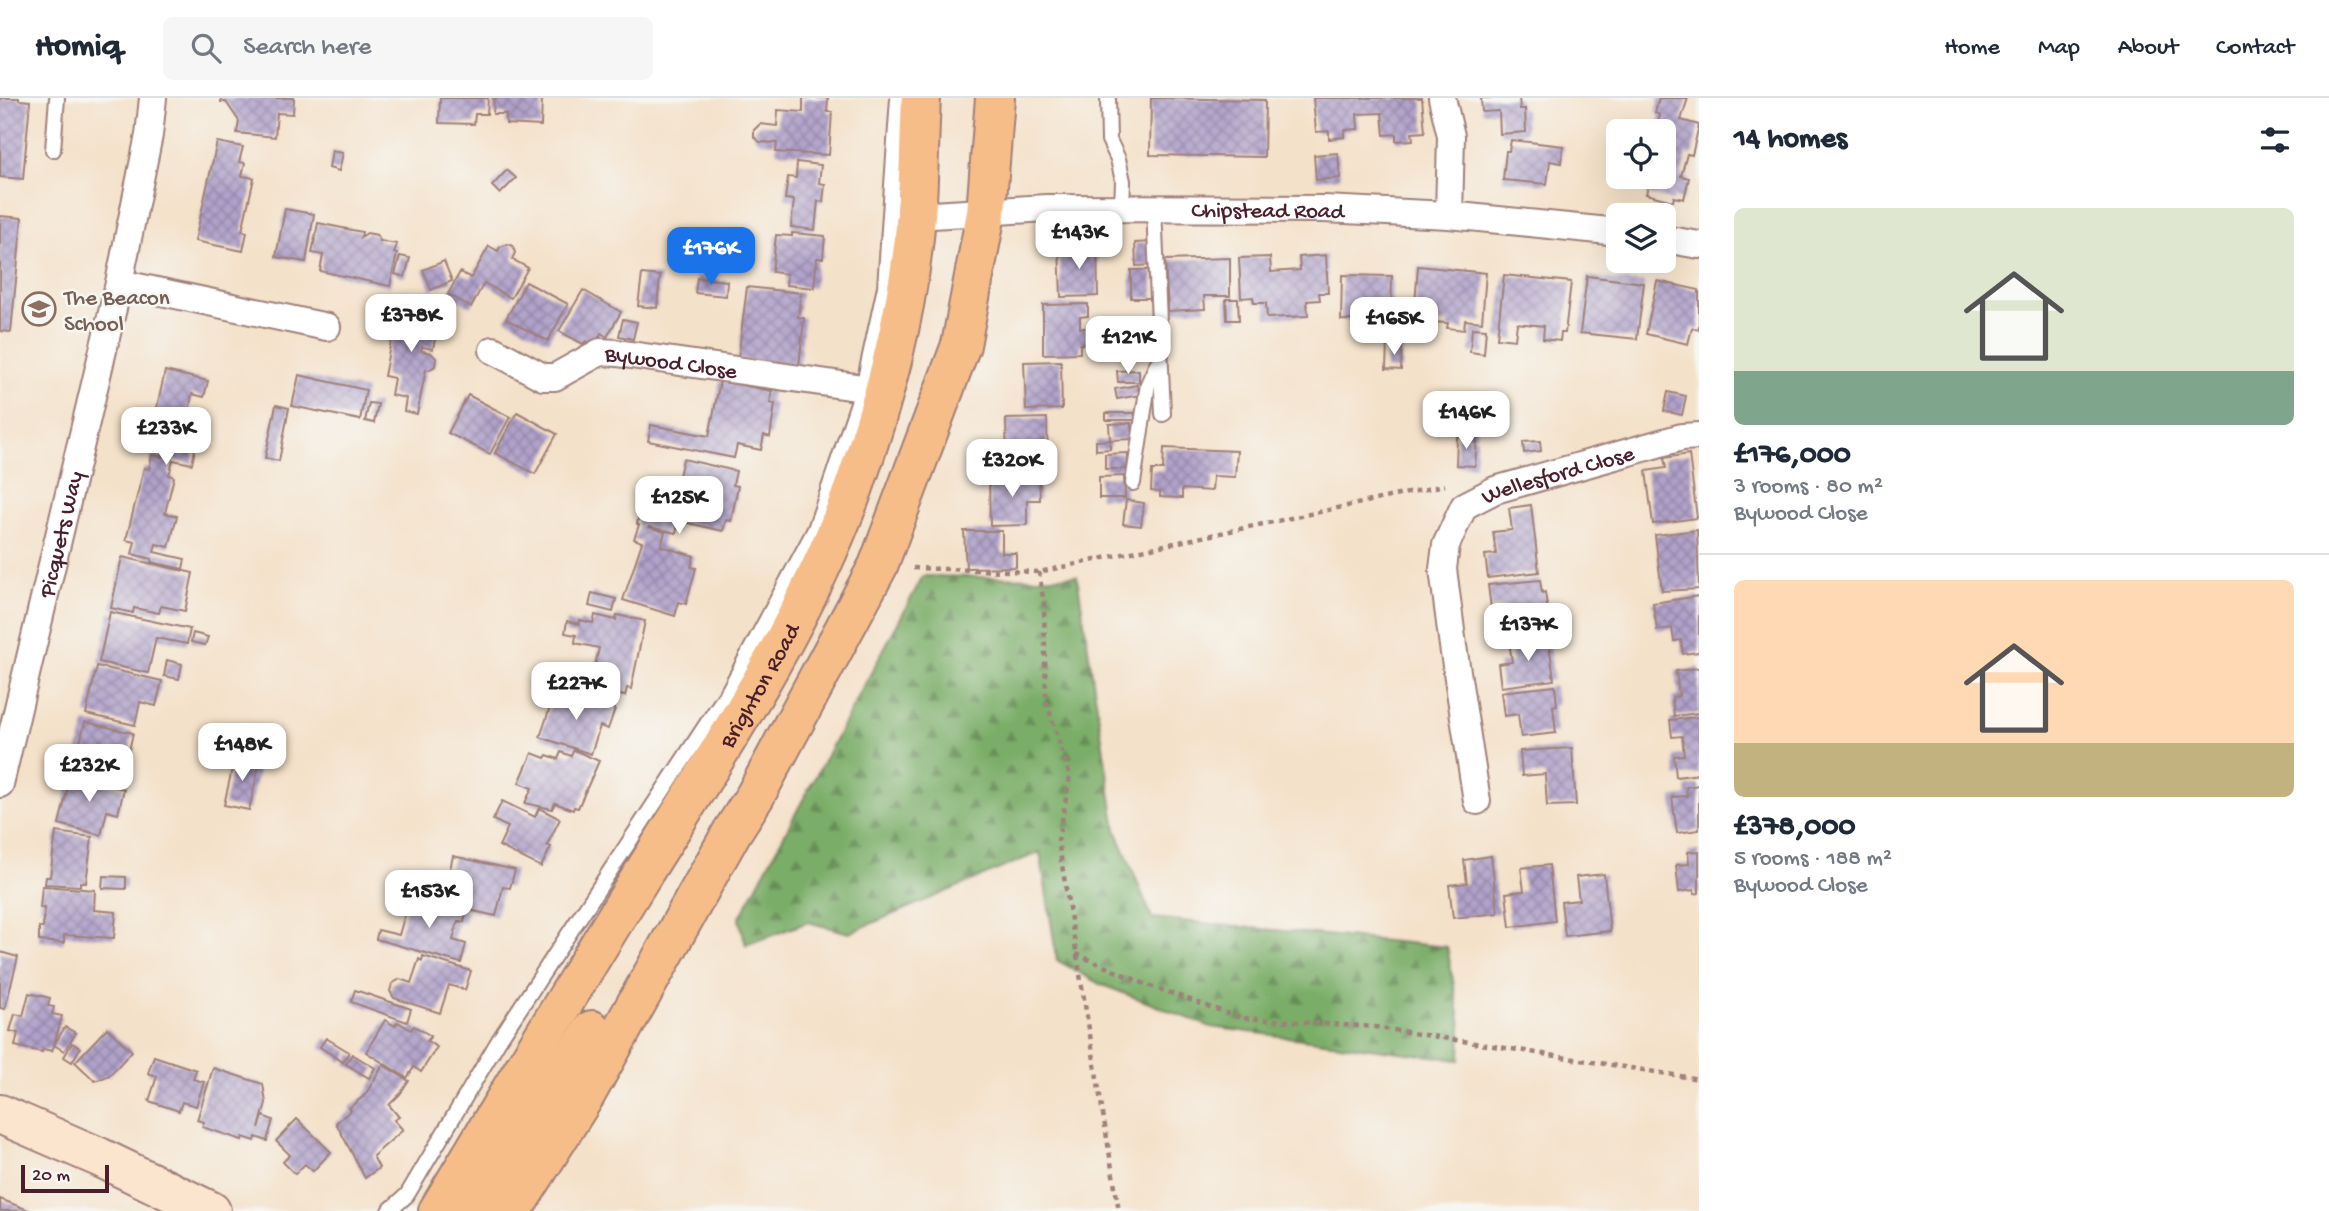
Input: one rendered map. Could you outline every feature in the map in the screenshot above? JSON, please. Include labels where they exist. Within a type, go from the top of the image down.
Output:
[{"type":"highway","name":"Brighton Road","points":[[427,1198],[621,909],[747,708],[825,559],[854,486],[879,407],[906,292],[916,216],[921,98]]},
{"type":"highway","points":[[512,1211],[586,1094],[732,832],[755,796],[878,566],[961,345],[986,213],[995,98]]},
{"type":"highway","points":[[478,1211],[560,1084],[658,920],[732,832]]},
{"type":"main road","points":[[0,1114],[99,1157],[211,1211]]},
{"type":"street","name":"Picquets Way","points":[[0,784],[119,283],[149,135],[153,98]]},
{"type":"street","points":[[1442,98],[1451,136],[1449,215]]},
{"type":"street","name":"Chipstead Road","points":[[916,216],[1048,208],[1324,209],[1449,215],[1606,231]]},
{"type":"street","points":[[1676,241],[1699,245]]},
{"type":"street","points":[[119,283],[327,327]]},
{"type":"street","name":"Bywood Close","points":[[493,350],[543,377],[555,377],[600,352],[608,352],[863,388]]},
{"type":"street","name":"Wellesford Close","points":[[1477,801],[1443,569],[1446,545],[1464,506],[1495,490],[1682,437],[1699,436]]},
{"type":"lane","points":[[52,150],[57,98]]},
{"type":"lane","points":[[388,1211],[407,1195],[427,1198],[499,1040],[729,690],[815,528],[863,388],[885,287],[898,98]]},
{"type":"lane","points":[[1108,98],[1109,140],[1118,159],[1123,181],[1122,208]]},
{"type":"lane","points":[[1154,208],[1163,414]]},
{"type":"lane","points":[[1133,482],[1148,384],[1159,361]]},
{"type":"path","points":[[878,566],[1039,572],[1454,484],[1495,490]]},
{"type":"path","points":[[1039,572],[1044,604],[1046,700],[1070,776],[1058,841],[1119,1211]]},
{"type":"path","points":[[1076,954],[1145,984],[1241,1018],[1375,1027],[1699,1079]]},
{"type":"green space","points":[[923,576],[1077,576],[1116,830],[1152,918],[1447,947],[1461,1025],[1460,1060],[1211,1027],[1100,984],[1057,960],[1040,852],[849,933],[808,922],[746,945],[739,919]]},
{"type":"building","points":[[0,98],[30,101],[23,179],[0,177]]},
{"type":"building","points":[[221,98],[294,98],[293,114],[277,113],[275,137],[237,133],[239,121],[226,102],[221,102]]},
{"type":"building","points":[[440,98],[488,98],[487,114],[475,114],[474,124],[439,123]]},
{"type":"building","points":[[494,98],[542,98],[541,126],[506,124],[506,114],[493,114]]},
{"type":"building","points":[[803,98],[828,98],[827,112],[832,112],[829,155],[776,152],[777,143],[760,142],[754,137],[754,130],[760,124],[777,126],[778,110],[803,112]]},
{"type":"building","points":[[1151,98],[1265,100],[1264,157],[1150,155]]},
{"type":"building","points":[[1313,98],[1422,98],[1425,132],[1412,133],[1413,140],[1396,141],[1396,134],[1384,135],[1382,113],[1357,114],[1358,129],[1344,130],[1344,137],[1329,139],[1329,131],[1316,132]]},
{"type":"building","points":[[1481,98],[1519,98],[1520,109],[1525,109],[1526,132],[1500,134],[1499,111],[1482,112]]},
{"type":"building","points":[[1659,98],[1688,98],[1681,120],[1699,125],[1692,155],[1687,154],[1681,176],[1689,178],[1684,199],[1674,197],[1673,201],[1646,194],[1647,189],[1676,189],[1676,119],[1659,119],[1660,115],[1655,113]]},
{"type":"building","points":[[1511,140],[1563,146],[1561,163],[1550,161],[1547,184],[1503,180],[1506,151],[1509,151]]},
{"type":"building","points":[[217,142],[243,147],[239,162],[245,163],[242,176],[254,178],[242,231],[247,232],[243,251],[195,241]]},
{"type":"building","points":[[332,151],[343,153],[339,171],[329,168]]},
{"type":"building","points":[[1338,153],[1340,178],[1316,180],[1314,155]]},
{"type":"building","points":[[797,162],[821,165],[819,183],[825,184],[823,202],[818,201],[815,230],[791,227],[794,200],[785,199],[788,177],[796,178]]},
{"type":"building","points":[[507,170],[516,178],[500,194],[492,186]]},
{"type":"building","points":[[285,209],[314,214],[306,262],[276,257]]},
{"type":"building","points":[[0,216],[22,218],[11,332],[0,331]]},
{"type":"building","points":[[318,223],[362,232],[361,237],[367,233],[377,235],[380,241],[397,244],[390,286],[320,271],[323,255],[312,253]]},
{"type":"building","points":[[792,233],[825,236],[823,258],[817,258],[814,288],[786,285],[787,274],[772,272],[776,235],[792,236]]},
{"type":"building","points":[[1151,242],[1152,265],[1136,266],[1135,243]]},
{"type":"building","points":[[508,244],[513,246],[515,253],[512,259],[528,268],[511,298],[484,283],[471,307],[448,294],[460,272],[471,278],[489,246],[498,251],[500,247]]},
{"type":"building","points":[[1097,246],[1098,296],[1061,297],[1059,247]]},
{"type":"building","points":[[1326,255],[1328,293],[1319,293],[1320,300],[1307,301],[1308,316],[1267,318],[1266,303],[1254,303],[1253,297],[1241,298],[1239,258],[1270,257],[1271,272],[1300,270],[1299,257]]},
{"type":"building","points":[[400,256],[410,258],[405,277],[395,274]]},
{"type":"building","points":[[1230,258],[1230,296],[1204,296],[1205,309],[1168,311],[1165,260]]},
{"type":"building","points":[[444,261],[452,281],[431,290],[423,270]]},
{"type":"building","points":[[1418,266],[1486,273],[1482,322],[1465,320],[1464,330],[1447,328],[1448,323],[1430,322],[1431,318],[1414,316]]},
{"type":"building","points":[[1131,270],[1152,270],[1153,298],[1131,298]]},
{"type":"building","points":[[642,274],[660,276],[657,308],[638,306]]},
{"type":"building","points":[[1342,275],[1392,276],[1391,321],[1341,320]]},
{"type":"building","points":[[1504,275],[1571,282],[1565,333],[1561,333],[1560,341],[1543,339],[1544,326],[1517,323],[1515,340],[1497,338]]},
{"type":"building","points":[[1587,276],[1644,283],[1637,339],[1580,333]]},
{"type":"building","points":[[697,278],[727,281],[726,296],[695,293]]},
{"type":"building","points":[[1657,281],[1699,290],[1699,330],[1692,328],[1688,344],[1646,334]]},
{"type":"building","points":[[526,282],[568,304],[548,341],[506,319]]},
{"type":"building","points":[[747,287],[801,293],[798,317],[804,318],[799,367],[738,359]]},
{"type":"building","points":[[583,290],[621,312],[607,337],[601,333],[594,346],[586,341],[583,344],[559,331]]},
{"type":"building","points":[[1226,299],[1238,299],[1239,320],[1227,320]]},
{"type":"building","points":[[1088,304],[1088,316],[1080,317],[1080,328],[1092,328],[1092,344],[1080,344],[1080,353],[1043,354],[1043,305]]},
{"type":"building","points":[[398,306],[440,315],[433,349],[422,347],[421,351],[431,353],[436,358],[435,366],[426,369],[417,414],[404,411],[406,398],[391,395],[394,378],[384,376]]},
{"type":"building","points":[[1121,317],[1132,317],[1132,326],[1151,326],[1151,354],[1122,354]]},
{"type":"building","points":[[623,319],[637,322],[633,339],[619,336]]},
{"type":"building","points":[[1472,328],[1486,329],[1484,354],[1470,352]]},
{"type":"building","points":[[1387,344],[1402,345],[1401,370],[1386,369]]},
{"type":"building","points":[[1061,361],[1062,409],[1026,410],[1024,362]]},
{"type":"building","points":[[1139,370],[1139,382],[1118,382],[1117,371]]},
{"type":"building","points":[[165,371],[208,381],[204,397],[192,394],[189,412],[202,415],[192,464],[173,460],[169,475],[174,477],[165,513],[177,516],[169,547],[156,544],[154,552],[185,559],[183,569],[151,562],[152,559],[132,554],[135,542],[126,540],[144,468],[149,469],[152,455],[162,457],[165,443],[150,439]]},
{"type":"building","points":[[299,375],[366,390],[360,420],[292,406]]},
{"type":"building","points":[[720,381],[772,391],[770,403],[775,404],[770,437],[764,435],[761,450],[737,445],[734,458],[648,441],[651,425],[709,436]]},
{"type":"building","points":[[1137,385],[1140,395],[1117,399],[1115,389]]},
{"type":"building","points":[[1668,392],[1686,396],[1682,415],[1664,411]]},
{"type":"building","points":[[468,395],[510,417],[490,454],[448,433]]},
{"type":"building","points":[[369,403],[378,404],[374,423],[365,421]]},
{"type":"building","points":[[276,405],[289,408],[279,461],[265,458]]},
{"type":"building","points":[[517,412],[557,434],[535,474],[495,453]]},
{"type":"building","points":[[1106,413],[1135,413],[1135,420],[1106,420]]},
{"type":"building","points":[[1047,418],[1048,468],[1007,469],[1006,419]]},
{"type":"building","points":[[1465,422],[1477,422],[1476,436],[1465,436]]},
{"type":"building","points":[[1131,423],[1132,439],[1110,440],[1109,424]]},
{"type":"building","points":[[1457,437],[1477,438],[1475,466],[1456,465]]},
{"type":"building","points":[[1110,440],[1110,449],[1096,450],[1096,441]]},
{"type":"building","points":[[1540,441],[1541,451],[1524,453],[1523,442]]},
{"type":"building","points":[[1164,448],[1237,451],[1235,477],[1213,476],[1212,491],[1182,489],[1182,498],[1160,497],[1160,492],[1151,491],[1152,470],[1163,470]]},
{"type":"building","points":[[1128,453],[1128,469],[1105,469],[1105,454]]},
{"type":"building","points":[[1689,454],[1697,518],[1653,524],[1646,471],[1666,468],[1664,458]]},
{"type":"building","points":[[683,459],[736,471],[733,485],[738,486],[731,521],[726,520],[723,531],[679,521],[676,533],[648,527],[665,532],[661,546],[694,556],[691,567],[696,568],[686,604],[679,602],[675,616],[623,600],[642,542],[634,539],[640,511],[669,517]]},
{"type":"building","points":[[1039,476],[1040,500],[1027,500],[1027,525],[990,526],[989,477]]},
{"type":"building","points":[[1124,476],[1125,498],[1099,498],[1099,477]]},
{"type":"building","points":[[1126,500],[1144,503],[1141,526],[1123,524]]},
{"type":"building","points":[[1531,505],[1539,572],[1488,578],[1485,555],[1496,554],[1493,532],[1512,530],[1509,508]]},
{"type":"building","points":[[1697,530],[1699,589],[1662,591],[1655,535]]},
{"type":"building","points":[[964,531],[1002,531],[1002,553],[1016,553],[1016,567],[966,568]]},
{"type":"building","points":[[122,557],[193,573],[185,611],[161,606],[159,613],[134,608],[133,613],[111,608]]},
{"type":"building","points":[[1540,580],[1542,593],[1545,592],[1549,619],[1541,620],[1542,624],[1507,628],[1504,606],[1491,608],[1488,585]]},
{"type":"building","points":[[592,593],[616,599],[613,612],[589,606]]},
{"type":"building","points":[[1699,596],[1699,652],[1683,654],[1681,640],[1674,641],[1672,628],[1657,630],[1653,603]]},
{"type":"building","points":[[110,612],[190,629],[187,644],[156,638],[148,673],[99,662]]},
{"type":"building","points":[[595,615],[616,620],[617,615],[645,621],[631,689],[627,688],[625,696],[604,692],[606,682],[592,679],[599,648],[575,643],[576,635],[565,633],[567,621],[593,623]]},
{"type":"building","points":[[193,633],[208,637],[205,645],[191,642]]},
{"type":"building","points":[[1548,636],[1554,680],[1501,687],[1498,664],[1512,662],[1509,641]]},
{"type":"building","points":[[167,660],[182,664],[179,679],[164,676]]},
{"type":"building","points":[[97,666],[162,681],[156,706],[140,702],[135,725],[86,714]]},
{"type":"building","points":[[1699,668],[1699,713],[1674,716],[1672,697],[1679,696],[1676,671]]},
{"type":"building","points":[[1555,686],[1557,705],[1553,706],[1556,733],[1521,737],[1518,714],[1504,716],[1501,692]]},
{"type":"building","points":[[556,690],[615,709],[608,729],[600,726],[591,754],[540,737]]},
{"type":"building","points":[[1699,717],[1699,774],[1676,777],[1674,756],[1684,755],[1682,736],[1672,737],[1670,720]]},
{"type":"building","points":[[85,722],[133,733],[122,782],[73,771]]},
{"type":"building","points":[[1572,748],[1576,805],[1547,806],[1545,774],[1522,776],[1520,751]]},
{"type":"building","points":[[574,750],[599,761],[578,808],[574,807],[573,810],[555,803],[552,809],[525,803],[532,788],[519,783],[532,753],[558,759],[561,752],[571,756]]},
{"type":"building","points":[[235,756],[260,762],[249,810],[224,805]]},
{"type":"building","points":[[71,775],[124,789],[118,814],[107,811],[101,835],[59,824]]},
{"type":"building","points":[[1699,785],[1699,830],[1677,833],[1672,797],[1687,796],[1686,787]]},
{"type":"building","points":[[502,801],[535,817],[539,808],[560,819],[547,845],[551,847],[541,867],[499,846],[508,827],[493,820]]},
{"type":"building","points":[[56,832],[92,837],[86,883],[80,882],[80,886],[45,884],[46,877],[50,877]]},
{"type":"building","points":[[1699,851],[1699,893],[1694,894],[1694,890],[1679,892],[1676,865],[1689,864],[1688,852]]},
{"type":"building","points":[[453,856],[515,870],[510,888],[503,887],[496,916],[442,904]]},
{"type":"building","points":[[1491,856],[1498,913],[1453,918],[1449,885],[1467,883],[1464,860]]},
{"type":"building","points":[[1549,865],[1555,921],[1510,927],[1506,893],[1524,891],[1521,868]]},
{"type":"building","points":[[1604,874],[1610,931],[1565,936],[1561,902],[1579,900],[1576,877]]},
{"type":"building","points":[[103,876],[126,877],[126,889],[102,888]]},
{"type":"building","points":[[42,886],[95,890],[94,910],[116,912],[114,938],[64,935],[64,943],[39,941],[39,927],[43,928],[44,908],[40,908]]},
{"type":"building","points":[[410,897],[466,912],[464,922],[458,921],[453,940],[466,944],[461,963],[376,939],[378,930],[399,935]]},
{"type":"building","points":[[0,952],[18,957],[5,1009],[0,1008]]},
{"type":"building","points":[[423,956],[471,971],[465,990],[449,985],[440,1013],[394,998],[390,991],[392,984],[400,979],[411,983],[419,959],[422,961]]},
{"type":"building","points":[[355,990],[411,1009],[407,1022],[351,1002]]},
{"type":"building","points":[[29,993],[50,998],[48,1006],[54,1007],[52,1014],[62,1016],[52,1051],[43,1049],[42,1052],[15,1046],[18,1033],[10,1031],[15,1014],[23,1016]]},
{"type":"building","points":[[385,1020],[395,1026],[398,1022],[411,1030],[414,1026],[431,1036],[427,1041],[437,1047],[421,1072],[414,1067],[407,1078],[366,1052]]},
{"type":"building","points":[[65,1027],[76,1033],[64,1051],[54,1045]]},
{"type":"building","points":[[107,1028],[132,1051],[110,1075],[95,1081],[75,1062]]},
{"type":"building","points":[[326,1038],[349,1052],[343,1062],[320,1047]]},
{"type":"building","points":[[72,1043],[80,1048],[72,1062],[64,1057]]},
{"type":"building","points":[[352,1054],[375,1068],[369,1078],[346,1064]]},
{"type":"building","points":[[154,1056],[196,1070],[193,1079],[204,1082],[196,1106],[182,1102],[179,1111],[149,1101],[157,1076],[148,1073]]},
{"type":"building","points":[[383,1065],[409,1081],[389,1105],[399,1117],[394,1120],[403,1130],[373,1156],[379,1168],[365,1178],[336,1123],[365,1095]]},
{"type":"building","points":[[213,1068],[263,1084],[266,1103],[259,1128],[263,1116],[273,1120],[267,1141],[256,1137],[255,1141],[243,1137],[242,1140],[202,1127],[204,1122],[197,1120]]},
{"type":"building","points":[[297,1119],[331,1152],[313,1171],[305,1164],[295,1174],[283,1162],[290,1155],[276,1141]]},
{"type":"building","points":[[0,1199],[31,1211],[0,1211]]},
{"type":"place","name":"The Beacon School","points":[[39,309]]}]
